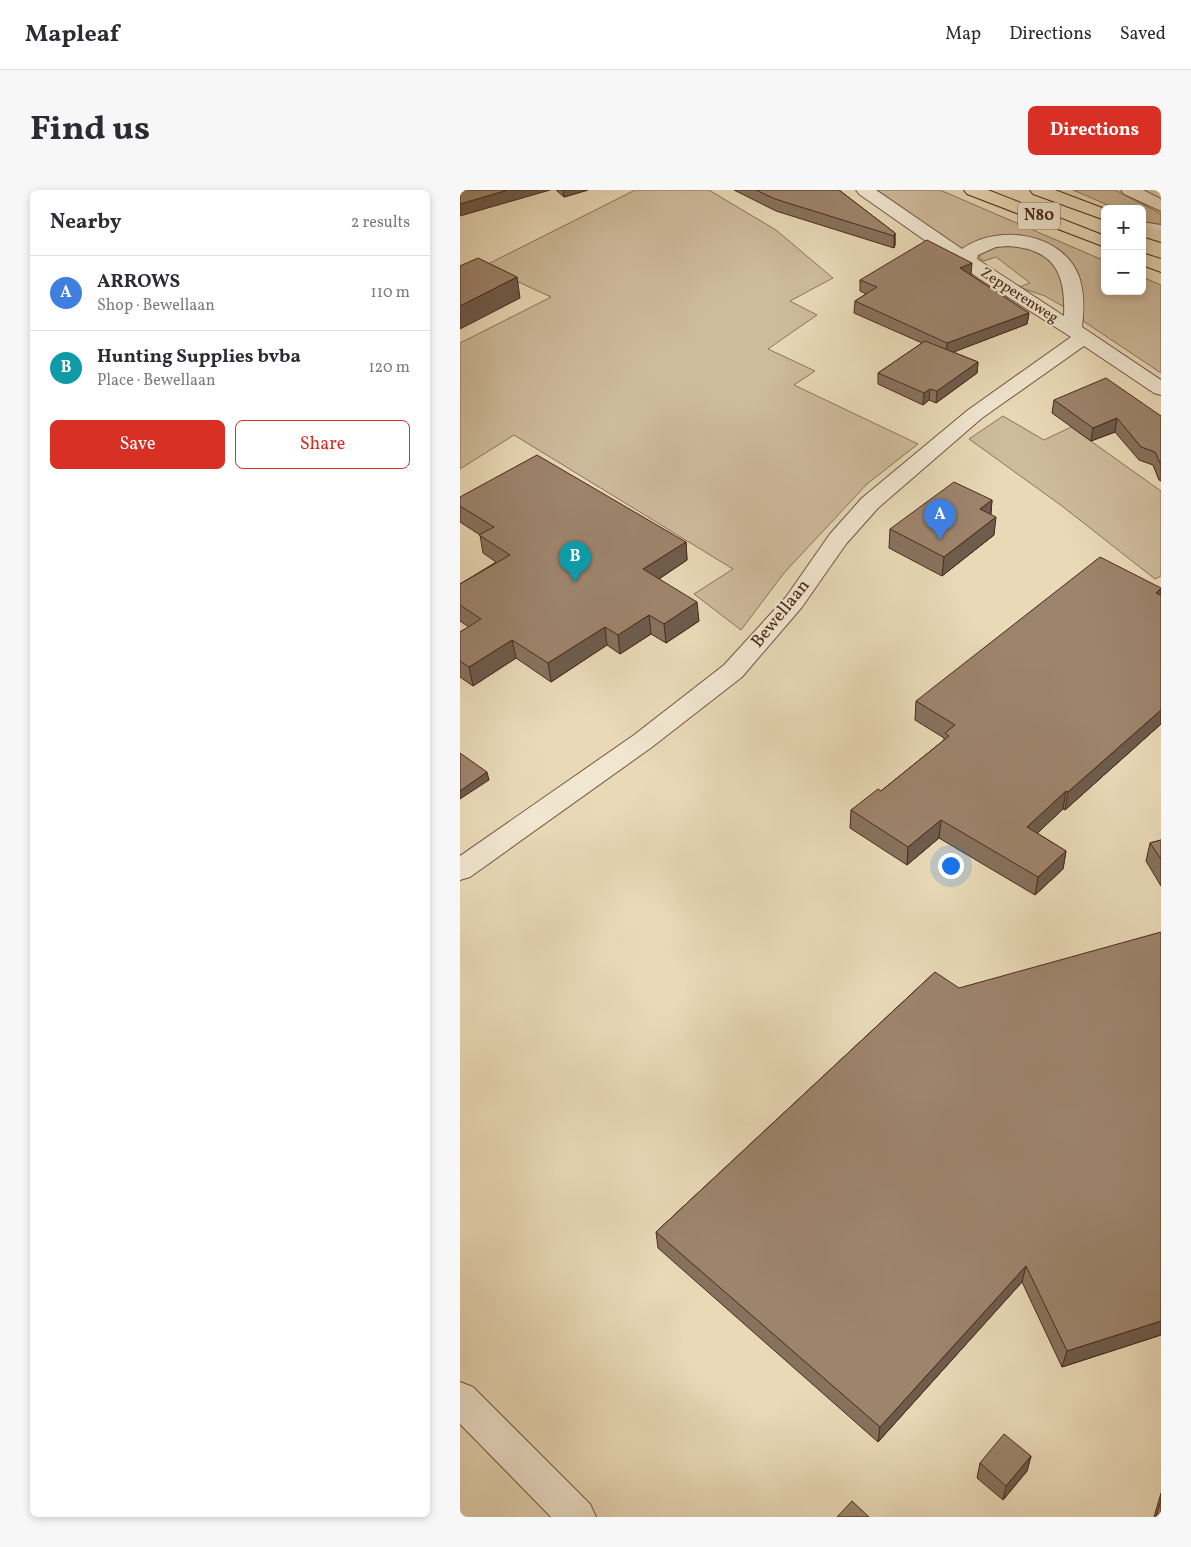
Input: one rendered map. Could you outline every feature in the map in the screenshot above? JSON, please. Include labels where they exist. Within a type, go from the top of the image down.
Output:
[{"type":"highway","name":"N80","points":[[973,190],[1101,240]]},
{"type":"highway","name":"N80","points":[[1039,190],[1101,213]]},
{"type":"highway","points":[[1146,230],[1161,237]]},
{"type":"highway","points":[[1146,260],[1161,266]]},
{"type":"street","name":"Zepperenweg","points":[[865,190],[967,261],[1161,389]]},
{"type":"street","points":[[1130,190],[1161,206]]},
{"type":"street","points":[[1146,228],[1161,230]]},
{"type":"street","name":"Zepperenweg","points":[[967,261],[969,252],[985,243],[1020,241],[1049,251],[1060,260],[1068,271],[1073,289],[1078,333]]},
{"type":"street","name":"Bewellaan","points":[[460,870],[643,741],[733,671],[794,602],[838,539],[870,503],[974,414],[1078,333]]},
{"type":"street","points":[[460,1399],[577,1517]]},
{"type":"shaded area","points":[[635,190],[709,190],[776,230],[833,278],[790,301],[817,315],[768,349],[815,371],[794,385],[918,444],[867,484],[784,573],[741,630],[694,594],[733,569],[514,435],[460,469],[460,343],[551,297],[484,266]]},
{"type":"shaded area","points":[[877,190],[940,190],[1101,259],[1101,295],[1146,295],[1146,279],[1161,285],[1161,373],[1083,321],[1080,291],[1047,246],[974,243],[961,249]]},
{"type":"shaded area","points":[[1073,190],[1115,190],[1144,205],[1108,205]]},
{"type":"shaded area","points":[[1146,206],[1161,214],[1161,226],[1146,223]]},
{"type":"shaded area","points":[[1009,243],[1040,252],[1061,272],[1066,308],[1045,296],[1019,287],[1030,283],[996,257],[984,261],[980,259],[979,253],[985,249]]},
{"type":"shaded area","points":[[1003,416],[1044,440],[1071,427],[1161,491],[1161,576],[1155,579],[1062,506],[969,439]]},
{"type":"building","points":[[460,190],[508,190],[460,204]]},
{"type":"building","points":[[756,190],[839,190],[895,233],[894,236],[775,199]]},
{"type":"building","points":[[927,240],[972,263],[960,268],[1029,313],[947,343],[855,301],[877,287],[860,280]]},
{"type":"building","points":[[478,258],[517,277],[460,306],[460,266]]},
{"type":"building","points":[[925,341],[978,362],[937,391],[930,389],[924,393],[878,373]]},
{"type":"building","points":[[1106,378],[1161,416],[1161,465],[1155,452],[1141,447],[1117,418],[1093,428],[1054,400]]},
{"type":"building","points":[[537,455],[686,542],[643,569],[697,602],[664,624],[649,615],[618,635],[605,627],[548,663],[512,640],[469,667],[460,661],[460,632],[481,619],[460,605],[460,584],[510,555],[479,535],[494,527],[460,506],[460,497]]},
{"type":"building","points":[[954,482],[992,500],[980,509],[996,517],[944,557],[890,529]]},
{"type":"building","points":[[1100,557],[1161,588],[1156,593],[1161,595],[1161,710],[1027,827],[1066,851],[1038,877],[941,820],[908,847],[851,810],[878,789],[881,791],[949,736],[945,733],[955,725],[916,701]]},
{"type":"building","points":[[460,753],[487,772],[460,791]]},
{"type":"building","points":[[1161,840],[1161,859],[1150,843]]},
{"type":"building","points":[[1161,932],[1161,1321],[1067,1351],[1026,1266],[880,1427],[656,1232],[935,972],[959,988]]},
{"type":"building","points":[[1004,1434],[1031,1456],[1006,1486],[980,1463]]},
{"type":"building","points":[[1161,1500],[1161,1517],[1156,1517]]},
{"type":"building","points":[[852,1501],[869,1517],[837,1517]]},
{"type":"place","name":"ARROWS","points":[[940,540]]},
{"type":"place","name":"Hunting Supplies bvba","points":[[575,582]]}]
